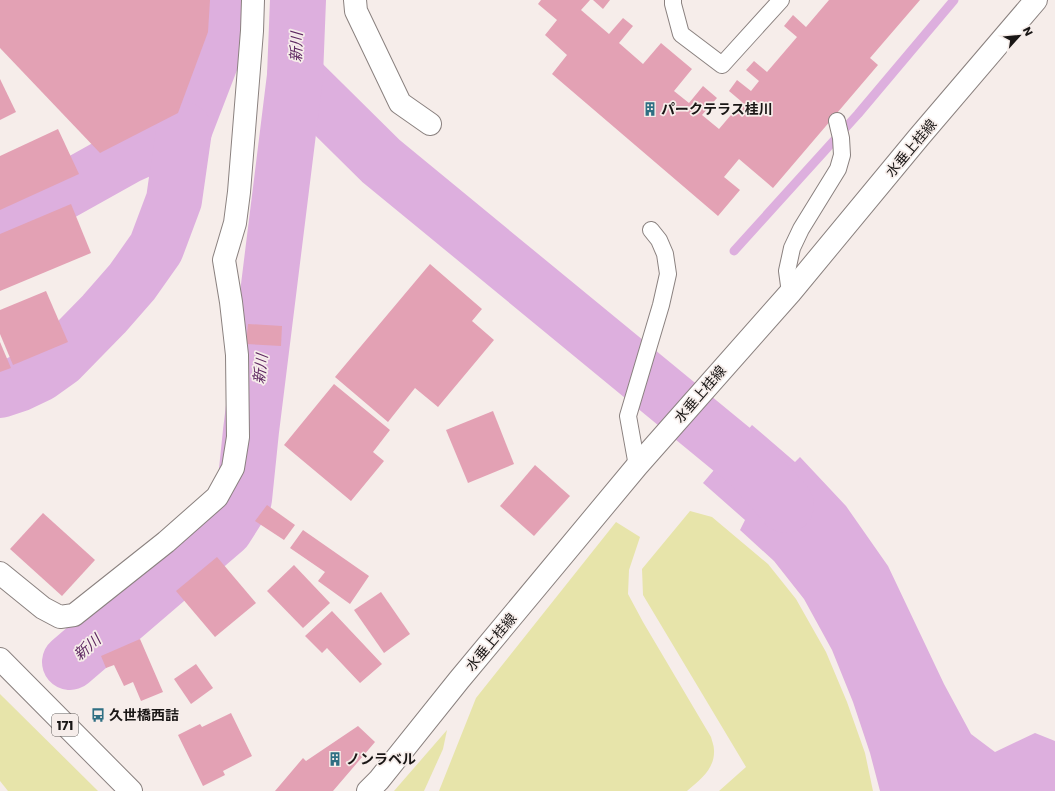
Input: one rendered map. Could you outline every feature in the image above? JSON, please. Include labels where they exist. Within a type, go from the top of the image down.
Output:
[{"type":"main road","points":[[0,573],[43,608],[60,617],[74,615],[166,542],[217,497],[233,468],[238,437],[237,355],[231,302],[224,260],[235,224],[239,192],[252,32],[253,0]]},
{"type":"main road","points":[[355,0],[356,11],[400,103],[430,124]]},
{"type":"main road","name":"水垂上桂線","points":[[368,791],[379,780],[459,680],[638,466],[790,293],[919,137],[1036,0]]},
{"type":"main road","name":"171","points":[[0,660],[131,791]]},
{"type":"lane","points":[[673,0],[681,34],[722,65],[781,0]]},
{"type":"lane","points":[[790,293],[787,271],[792,248],[801,228],[838,169],[842,155],[841,138],[837,122]]},
{"type":"lane","points":[[638,466],[628,416],[661,305],[668,274],[665,254],[659,240],[651,230]]},
{"type":"shaded area","points":[[752,425],[795,462],[800,457],[846,506],[888,566],[944,684],[971,734],[995,752],[1035,733],[1055,741],[1055,791],[880,791],[870,753],[853,702],[832,650],[804,599],[774,561],[740,530],[745,520],[703,483]]},
{"type":"shaded area","points":[[690,511],[712,517],[768,564],[796,599],[826,652],[847,702],[865,753],[873,791],[719,791],[746,767],[643,595],[642,569]]},
{"type":"shaded area","points":[[616,522],[640,537],[629,570],[628,594],[711,737],[714,748],[714,757],[706,774],[687,791],[439,791],[476,698]]},
{"type":"shaded area","points":[[0,694],[98,791],[8,791],[0,781]]},
{"type":"shaded area","points":[[447,730],[443,749],[424,791],[394,791]]},
{"type":"building","points":[[0,0],[210,0],[208,32],[178,113],[100,153],[0,48]]},
{"type":"building","name":"パークテラス桂川","points":[[541,0],[590,0],[581,10],[609,34],[623,18],[633,26],[619,43],[643,64],[661,43],[692,69],[674,91],[689,103],[703,86],[717,98],[702,115],[719,129],[742,102],[729,91],[737,80],[751,91],[759,81],[746,70],[754,61],[767,72],[797,37],[784,26],[793,15],[806,27],[829,0],[920,0],[870,58],[878,65],[773,188],[739,159],[724,177],[740,190],[718,216],[552,74],[567,55],[545,35],[557,20],[538,4]]},
{"type":"building","points":[[593,0],[610,0],[603,9]]},
{"type":"building","points":[[0,79],[16,112],[0,120]]},
{"type":"building","points":[[58,129],[79,174],[0,210],[0,156]]},
{"type":"building","points":[[71,204],[91,253],[0,291],[0,234]]},
{"type":"building","points":[[430,264],[482,309],[472,321],[494,340],[438,407],[415,388],[388,422],[335,377]]},
{"type":"building","points":[[46,291],[68,342],[13,365],[0,334],[0,310]]},
{"type":"building","points":[[248,324],[282,326],[281,346],[246,344]]},
{"type":"building","points":[[0,342],[11,368],[0,372]]},
{"type":"building","points":[[334,384],[390,430],[373,452],[384,461],[351,501],[284,445]]},
{"type":"building","points":[[493,411],[514,464],[468,483],[446,430]]},
{"type":"building","points":[[535,465],[570,496],[534,536],[500,506]]},
{"type":"building","points":[[267,505],[295,525],[284,540],[255,521]]},
{"type":"building","points":[[43,513],[95,560],[62,596],[10,549]]},
{"type":"building","points":[[303,530],[369,576],[350,604],[318,581],[325,572],[290,548]]},
{"type":"building","points":[[217,557],[256,603],[215,637],[176,591]]},
{"type":"building","points":[[294,565],[330,603],[303,628],[267,591]]},
{"type":"building","points":[[381,592],[410,634],[384,653],[354,610]]},
{"type":"building","points":[[332,611],[382,664],[360,683],[327,648],[322,653],[305,636]]},
{"type":"building","points":[[140,639],[163,692],[141,701],[133,682],[124,686],[114,665],[106,668],[101,656]]},
{"type":"building","points":[[196,664],[213,688],[191,704],[174,679]]},
{"type":"building","points":[[231,713],[252,756],[223,771],[225,775],[203,786],[178,735],[200,724],[202,727]]},
{"type":"building","name":"ノンラベル","points":[[358,726],[375,742],[333,791],[275,791],[303,758],[306,761]]},
{"type":"waterway","points":[[0,218],[59,194],[127,156],[184,130],[219,39],[221,0]]},
{"type":"waterway","name":"新川","points":[[70,662],[225,529],[244,499],[295,76],[298,0]]},
{"type":"waterway","points":[[734,251],[858,114],[954,0]]},
{"type":"waterway","points":[[295,76],[381,161],[752,466],[786,505]]},
{"type":"waterway","points":[[0,390],[18,384],[39,374],[60,359],[104,314],[132,282],[156,248],[174,200],[184,130]]},
{"type":"place","name":"パークテラス桂川","points":[[650,109]]},
{"type":"place","name":"久世橋西詰","points":[[98,715]]},
{"type":"place","name":"ノンラベル","points":[[335,759]]}]
